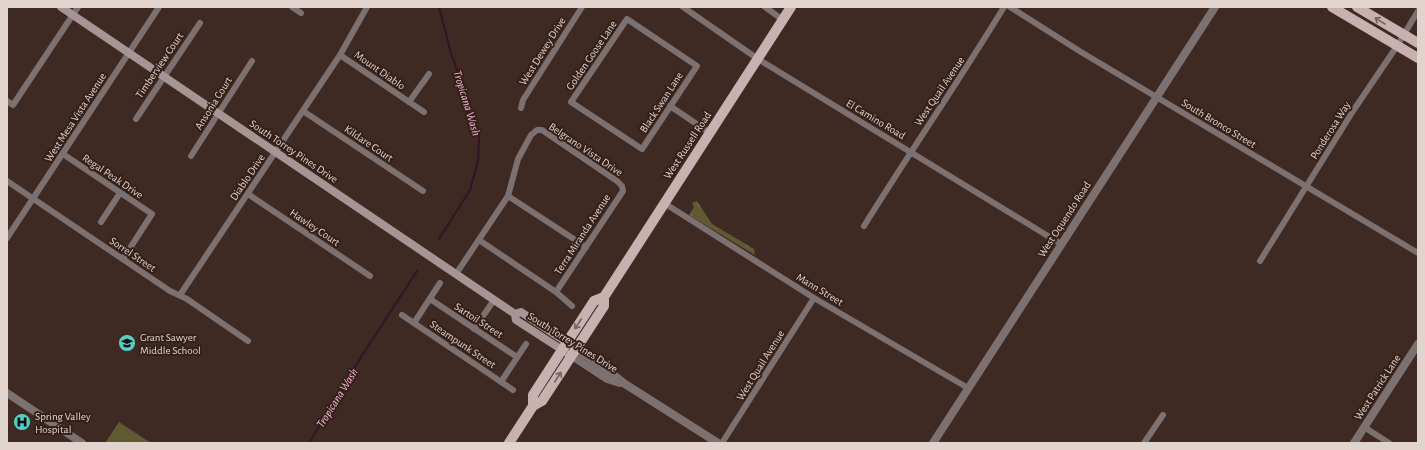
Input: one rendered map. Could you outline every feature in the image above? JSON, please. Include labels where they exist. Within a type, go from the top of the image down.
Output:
[{"type":"main road","name":"South Torrey Pines Drive","points":[[61,7],[515,314],[521,312],[574,353]]},
{"type":"main road","name":"West Russell Road","points":[[509,443],[533,406],[542,401],[574,353],[604,306],[604,297],[791,7]]},
{"type":"main road","points":[[1332,7],[1418,58]]},
{"type":"main road","points":[[1357,7],[1418,43]]},
{"type":"main road","name":"West Russell Road","points":[[533,406],[533,395],[564,346],[594,301],[604,297]]},
{"type":"street","points":[[7,101],[13,105],[78,7]]},
{"type":"street","name":"West Mesa Vista Avenue","points":[[7,238],[159,7]]},
{"type":"street","points":[[292,7],[301,13]]},
{"type":"street","name":"Diablo Drive","points":[[180,295],[340,55],[367,7]]},
{"type":"street","name":"West Dewey Drive","points":[[522,108],[523,100],[582,7]]},
{"type":"street","name":"El Camino Road","points":[[682,7],[758,59],[1061,244]]},
{"type":"street","points":[[765,7],[783,20]]},
{"type":"street","name":"West Quail Avenue","points":[[864,226],[1004,7]]},
{"type":"street","name":"South Bronco Street","points":[[1010,7],[1156,97],[1418,253]]},
{"type":"street","name":"West Oquendo Road","points":[[933,443],[1215,7]]},
{"type":"street","name":"Ponderosa Way","points":[[1260,261],[1353,111],[1398,46],[1418,11]]},
{"type":"street","name":"Golden Goose Lane","points":[[642,148],[571,102],[627,19],[697,66]]},
{"type":"street","name":"Timberview Court","points":[[136,118],[200,23]]},
{"type":"street","name":"Mount Diablo","points":[[340,55],[424,112]]},
{"type":"street","name":"Ansonia Court","points":[[191,156],[252,61]]},
{"type":"street","name":"Black Swan Lane","points":[[642,148],[697,66]]},
{"type":"street","name":"Mount Diablo","points":[[409,102],[428,74]]},
{"type":"street","points":[[670,106],[710,133]]},
{"type":"street","name":"Kildare Court","points":[[303,111],[423,192]]},
{"type":"street","name":"Belgrano Vista Drive","points":[[508,196],[518,159],[531,135],[538,130],[542,130],[622,186]]},
{"type":"street","name":"Regal Peak Drive","points":[[63,154],[152,214],[123,259]]},
{"type":"street","name":"Sorrel Street","points":[[7,182],[170,291],[180,295],[248,341]]},
{"type":"street","name":"Terra Miranda Avenue","points":[[556,292],[623,191],[622,186]]},
{"type":"street","points":[[101,222],[120,193]]},
{"type":"street","name":"Hawley Court","points":[[248,194],[370,276]]},
{"type":"street","points":[[456,274],[508,196],[586,247]]},
{"type":"street","name":"Mann Street","points":[[664,203],[814,298],[968,388]]},
{"type":"street","points":[[479,240],[556,292],[572,306]]},
{"type":"street","points":[[414,323],[440,284]]},
{"type":"street","name":"West Quail Avenue","points":[[722,443],[814,298]]},
{"type":"street","name":"Sartoil Street","points":[[430,299],[517,357]]},
{"type":"street","points":[[474,329],[494,300]]},
{"type":"street","name":"Steampunk Street","points":[[402,315],[513,390]]},
{"type":"street","points":[[500,382],[526,344]]},
{"type":"street","name":"West Patrick Lane","points":[[1354,443],[1418,344]]},
{"type":"street","name":"South Torrey Pines Drive","points":[[574,353],[606,379],[625,384],[718,443]]},
{"type":"street","points":[[7,393],[82,443]]},
{"type":"street","points":[[1144,443],[1163,415]]},
{"type":"street","points":[[1364,427],[1389,443]]},
{"type":"green space","points":[[697,201],[712,224],[754,249],[755,255],[689,215],[694,207],[692,203]]},
{"type":"green space","points":[[119,422],[151,443],[105,443]]},
{"type":"waterway","name":"Tropicana Wash","points":[[439,7],[451,53],[474,117],[479,136],[478,161],[470,190],[439,239]]},
{"type":"waterway","name":"Tropicana Wash","points":[[309,443],[361,357],[417,271]]},
{"type":"place","name":"Grant Sawyer Middle School","points":[[127,343]]},
{"type":"place","name":"Spring Valley Hospital","points":[[22,422]]}]
